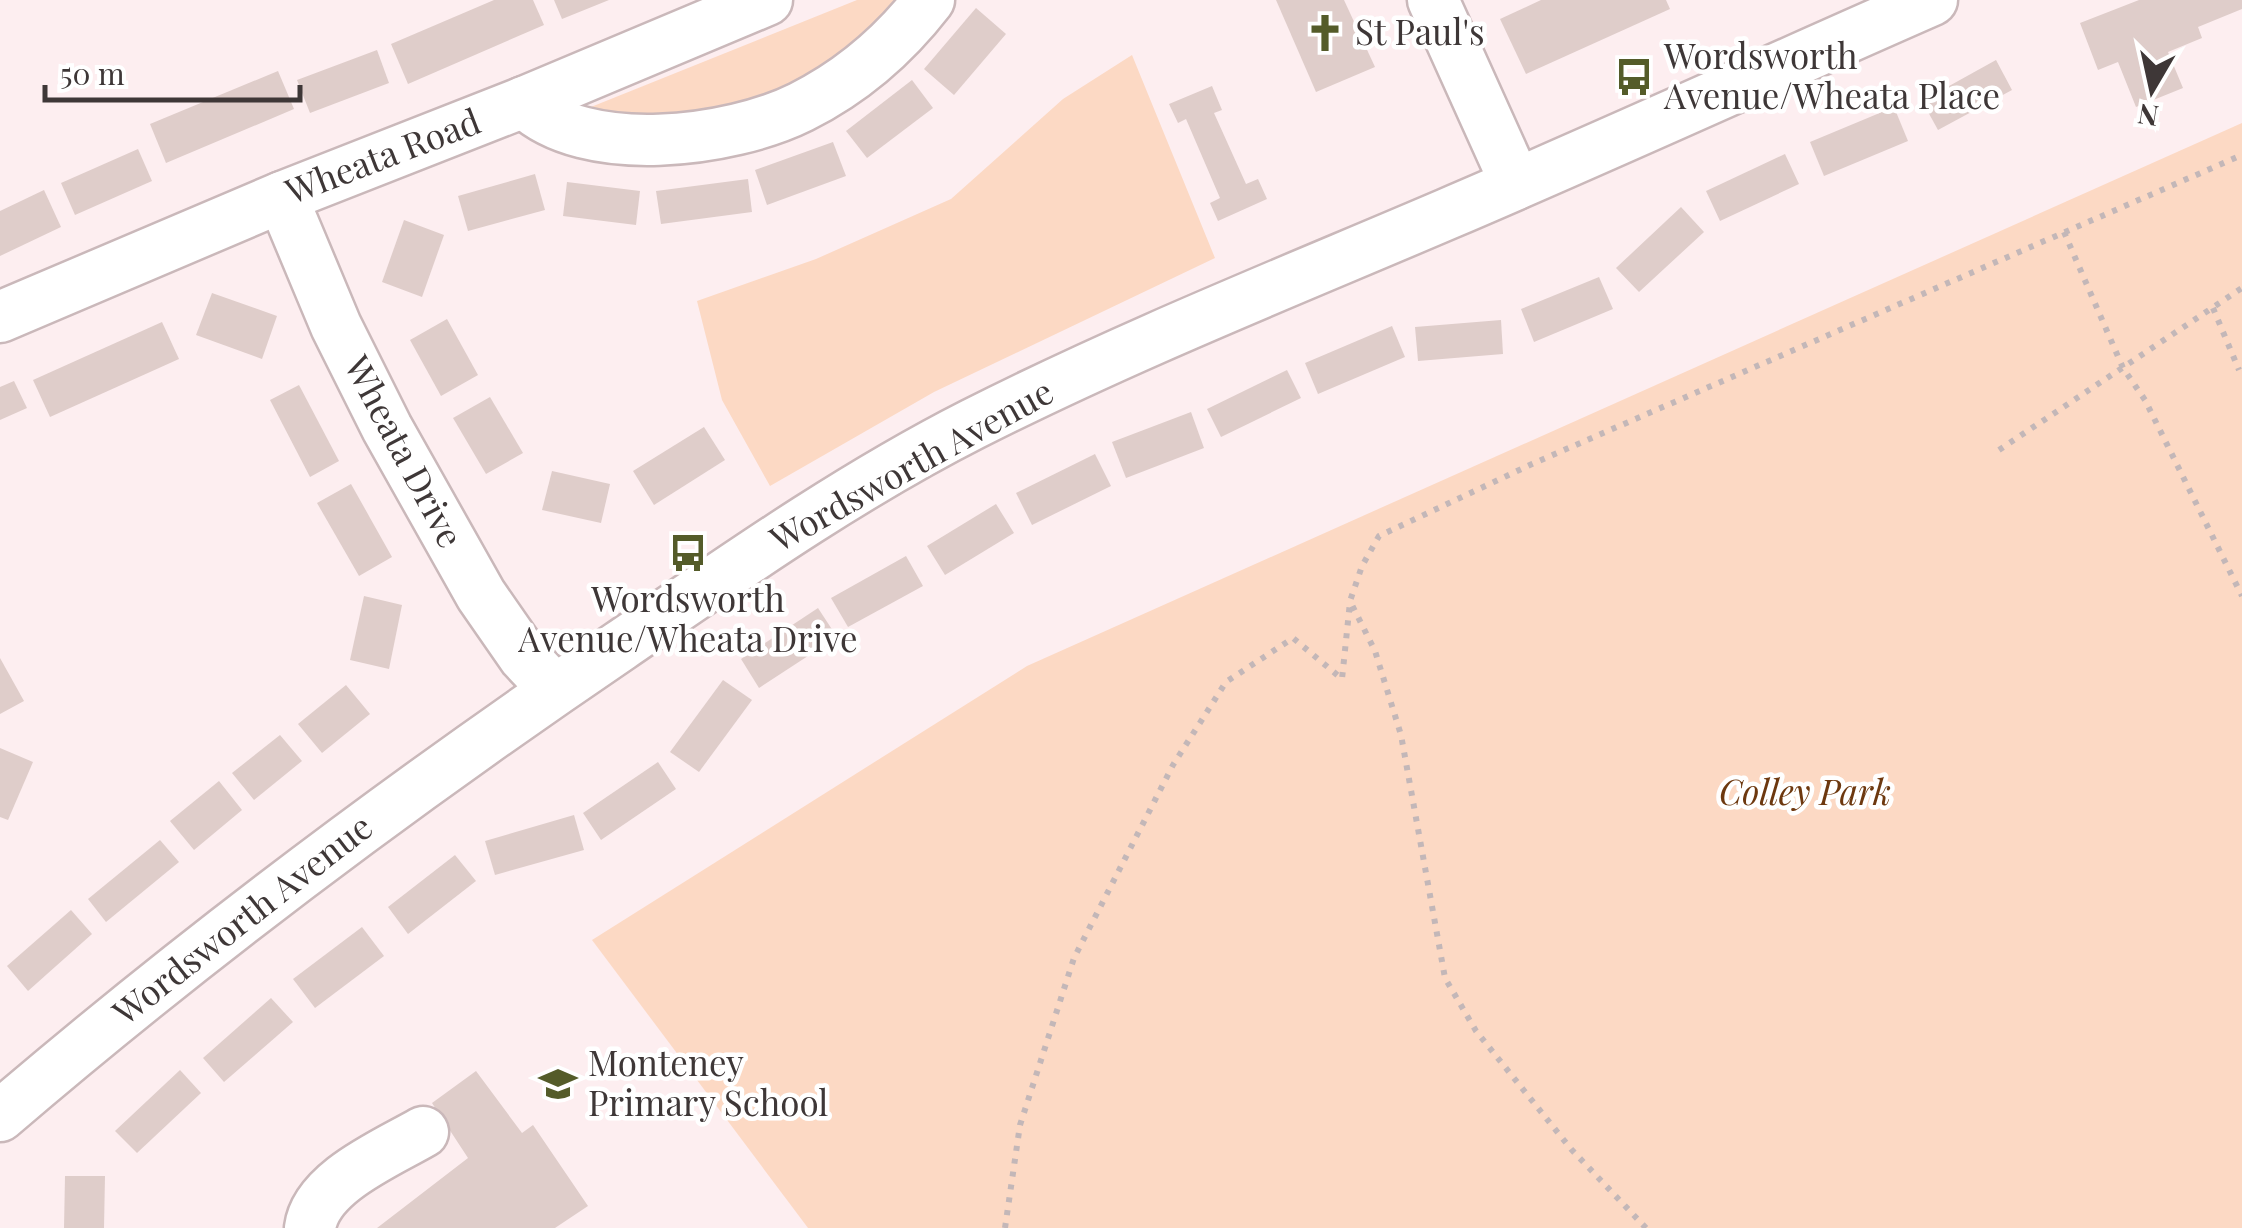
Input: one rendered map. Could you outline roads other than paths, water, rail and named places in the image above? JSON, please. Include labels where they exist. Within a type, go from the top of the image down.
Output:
[{"type":"street","name":"Wheata Road","points":[[0,317],[282,196],[524,102],[767,0]]},
{"type":"street","points":[[524,102],[537,115],[557,125],[604,138],[662,139],[737,130],[800,108],[855,74],[906,28],[929,0]]},
{"type":"street","points":[[1434,0],[1516,184]]},
{"type":"street","name":"Wordsworth Avenue","points":[[0,1116],[118,1015],[414,788],[852,493],[970,426],[1120,354],[1932,0]]},
{"type":"street","name":"Wheata Drive","points":[[282,196],[336,326],[396,442],[481,595],[524,657],[555,690]]},
{"type":"street","points":[[310,1228],[312,1213],[335,1184],[423,1132]]},
{"type":"place","name":"St Paul's","points":[[1325,33]]},
{"type":"place","name":"Wordsworth Avenue/Wheata Place","points":[[1634,77]]},
{"type":"place","name":"Wordsworth Avenue/Wheata Drive","points":[[688,553]]},
{"type":"place","name":"Monteney Primary School","points":[[558,1084]]},
{"type":"park label","name":"Colley Park","points":[[1805,793]]}]
